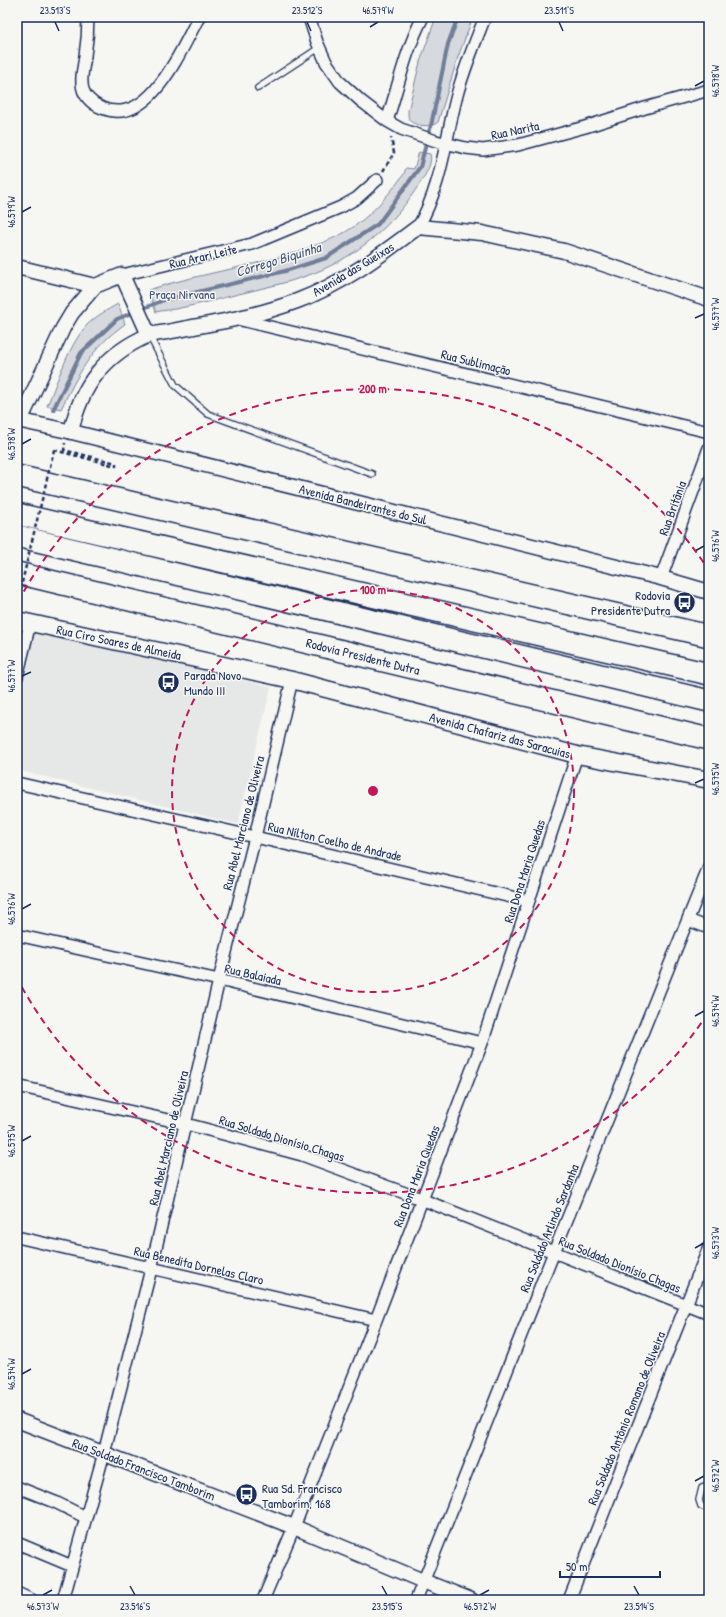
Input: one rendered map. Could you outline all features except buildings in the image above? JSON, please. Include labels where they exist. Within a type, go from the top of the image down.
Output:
[{"type":"highway","points":[[17,476],[709,636]]},
{"type":"highway","points":[[17,514],[709,674]]},
{"type":"highway","points":[[17,536],[709,701]]},
{"type":"highway","name":"Rodovia Presidente Dutra","points":[[17,573],[709,739]]},
{"type":"main road","name":"Rua Ciro Soares de Almeida","points":[[24,621],[292,680]]},
{"type":"main road","name":"Avenida Chafariz das Saracuias","points":[[292,680],[577,755],[709,780]]},
{"type":"street","points":[[88,17],[82,84],[83,89],[89,100],[97,106],[109,111],[125,110],[148,98],[154,92],[167,74],[199,17]]},
{"type":"street","name":"Rua Narita","points":[[309,17],[326,62],[340,82],[361,102],[387,122],[401,129],[441,143],[483,150],[518,145],[585,127],[644,108],[709,90]]},
{"type":"street","points":[[387,122],[411,45],[423,17]]},
{"type":"street","name":"Avenida das Gueixas","points":[[71,432],[79,404],[87,387],[98,371],[146,329],[236,319],[283,306],[321,291],[364,266],[418,227],[426,213],[439,180],[441,143],[485,17]]},
{"type":"street","name":"Rua Arari Leite","points":[[95,286],[122,276],[252,244],[341,207],[357,198],[377,180]]},
{"type":"street","points":[[418,227],[482,234],[564,251],[709,299]]},
{"type":"street","points":[[17,267],[95,286],[72,313],[63,328],[19,421]]},
{"type":"street","points":[[122,276],[146,329]]},
{"type":"street","name":"Rua Sublimação","points":[[236,319],[709,432]]},
{"type":"street","name":"Avenida Bandeirantes do Sul","points":[[19,421],[71,432],[661,578],[709,592]]},
{"type":"street","name":"Rua Britânia","points":[[661,578],[709,448]]},
{"type":"street","points":[[17,677],[24,621]]},
{"type":"street","name":"Rua Abel Marciano de Oliveira","points":[[62,1600],[104,1453],[151,1269],[292,680]]},
{"type":"street","name":"Rua Dona Maria Quedas","points":[[263,1600],[294,1527],[376,1320],[482,1043],[577,755]]},
{"type":"street","name":"Rua Nílton Coelho de Andrade","points":[[17,783],[255,837],[529,902]]},
{"type":"street","name":"Rua Soldado Arlindo Sardanha","points":[[416,1600],[709,867]]},
{"type":"street","points":[[688,920],[709,928]]},
{"type":"street","name":"Rua Balaiada","points":[[17,935],[219,980],[482,1043]]},
{"type":"street","name":"Rua Soldado Dionísio Chagas","points":[[17,1086],[186,1124],[302,1155],[422,1199],[709,1314]]},
{"type":"street","name":"Rua Benedita Dornelas Claro","points":[[17,1237],[376,1320]]},
{"type":"street","name":"Rua Soldado Antônio Romano de Oliveira","points":[[569,1600],[709,1247]]},
{"type":"street","name":"Rua Soldado Francisco Tamborim","points":[[17,1420],[294,1527],[423,1582],[471,1600]]},
{"type":"street","points":[[17,1487],[55,1502],[85,1517]]},
{"type":"street","points":[[17,1542],[72,1566]]},
{"type":"street","points":[[17,1593],[32,1600]]},
{"type":"lane","points":[[258,88],[320,48]]},
{"type":"lane","points":[[146,329],[175,385],[208,414],[372,474]]},
{"type":"lane","points":[[709,1487],[707,1486],[702,1488],[699,1500],[701,1506],[709,1509]]},
{"type":"path","points":[[377,180],[394,153],[387,122]]},
{"type":"path","points":[[17,603],[54,450],[116,466],[116,463],[64,450]]},
{"type":"shaded area","points":[[35,630],[271,687],[238,824],[17,770],[17,705]]},
{"type":"green space","points":[[436,17],[473,17],[458,57],[438,122],[428,126],[410,121],[408,118],[408,111],[420,62]]},
{"type":"green space","name":"Praça Nirvana","points":[[419,152],[430,154],[431,158],[426,174],[420,184],[404,206],[380,232],[353,253],[322,270],[292,281],[197,305],[156,312],[148,290],[296,252],[326,241],[347,231],[370,214],[404,174],[406,168],[414,169]]},
{"type":"green space","name":"Praça Nirvana","points":[[118,304],[125,324],[103,342],[87,362],[61,409],[47,406],[64,363],[81,333],[94,319]]},
{"type":"waterway","name":"Córrego Biquinha","points":[[53,410],[81,353],[117,319],[164,300],[285,271],[326,258],[378,224],[420,167],[432,121],[448,44],[458,17]]},
{"type":"place","name":"Rodovia Presidente Dutra","points":[[685,602]]},
{"type":"place","name":"Parada Novo Mundo III","points":[[168,682]]},
{"type":"place","name":"Rua Sd. Francisco Tamborim, 168","points":[[247,1495]]}]
